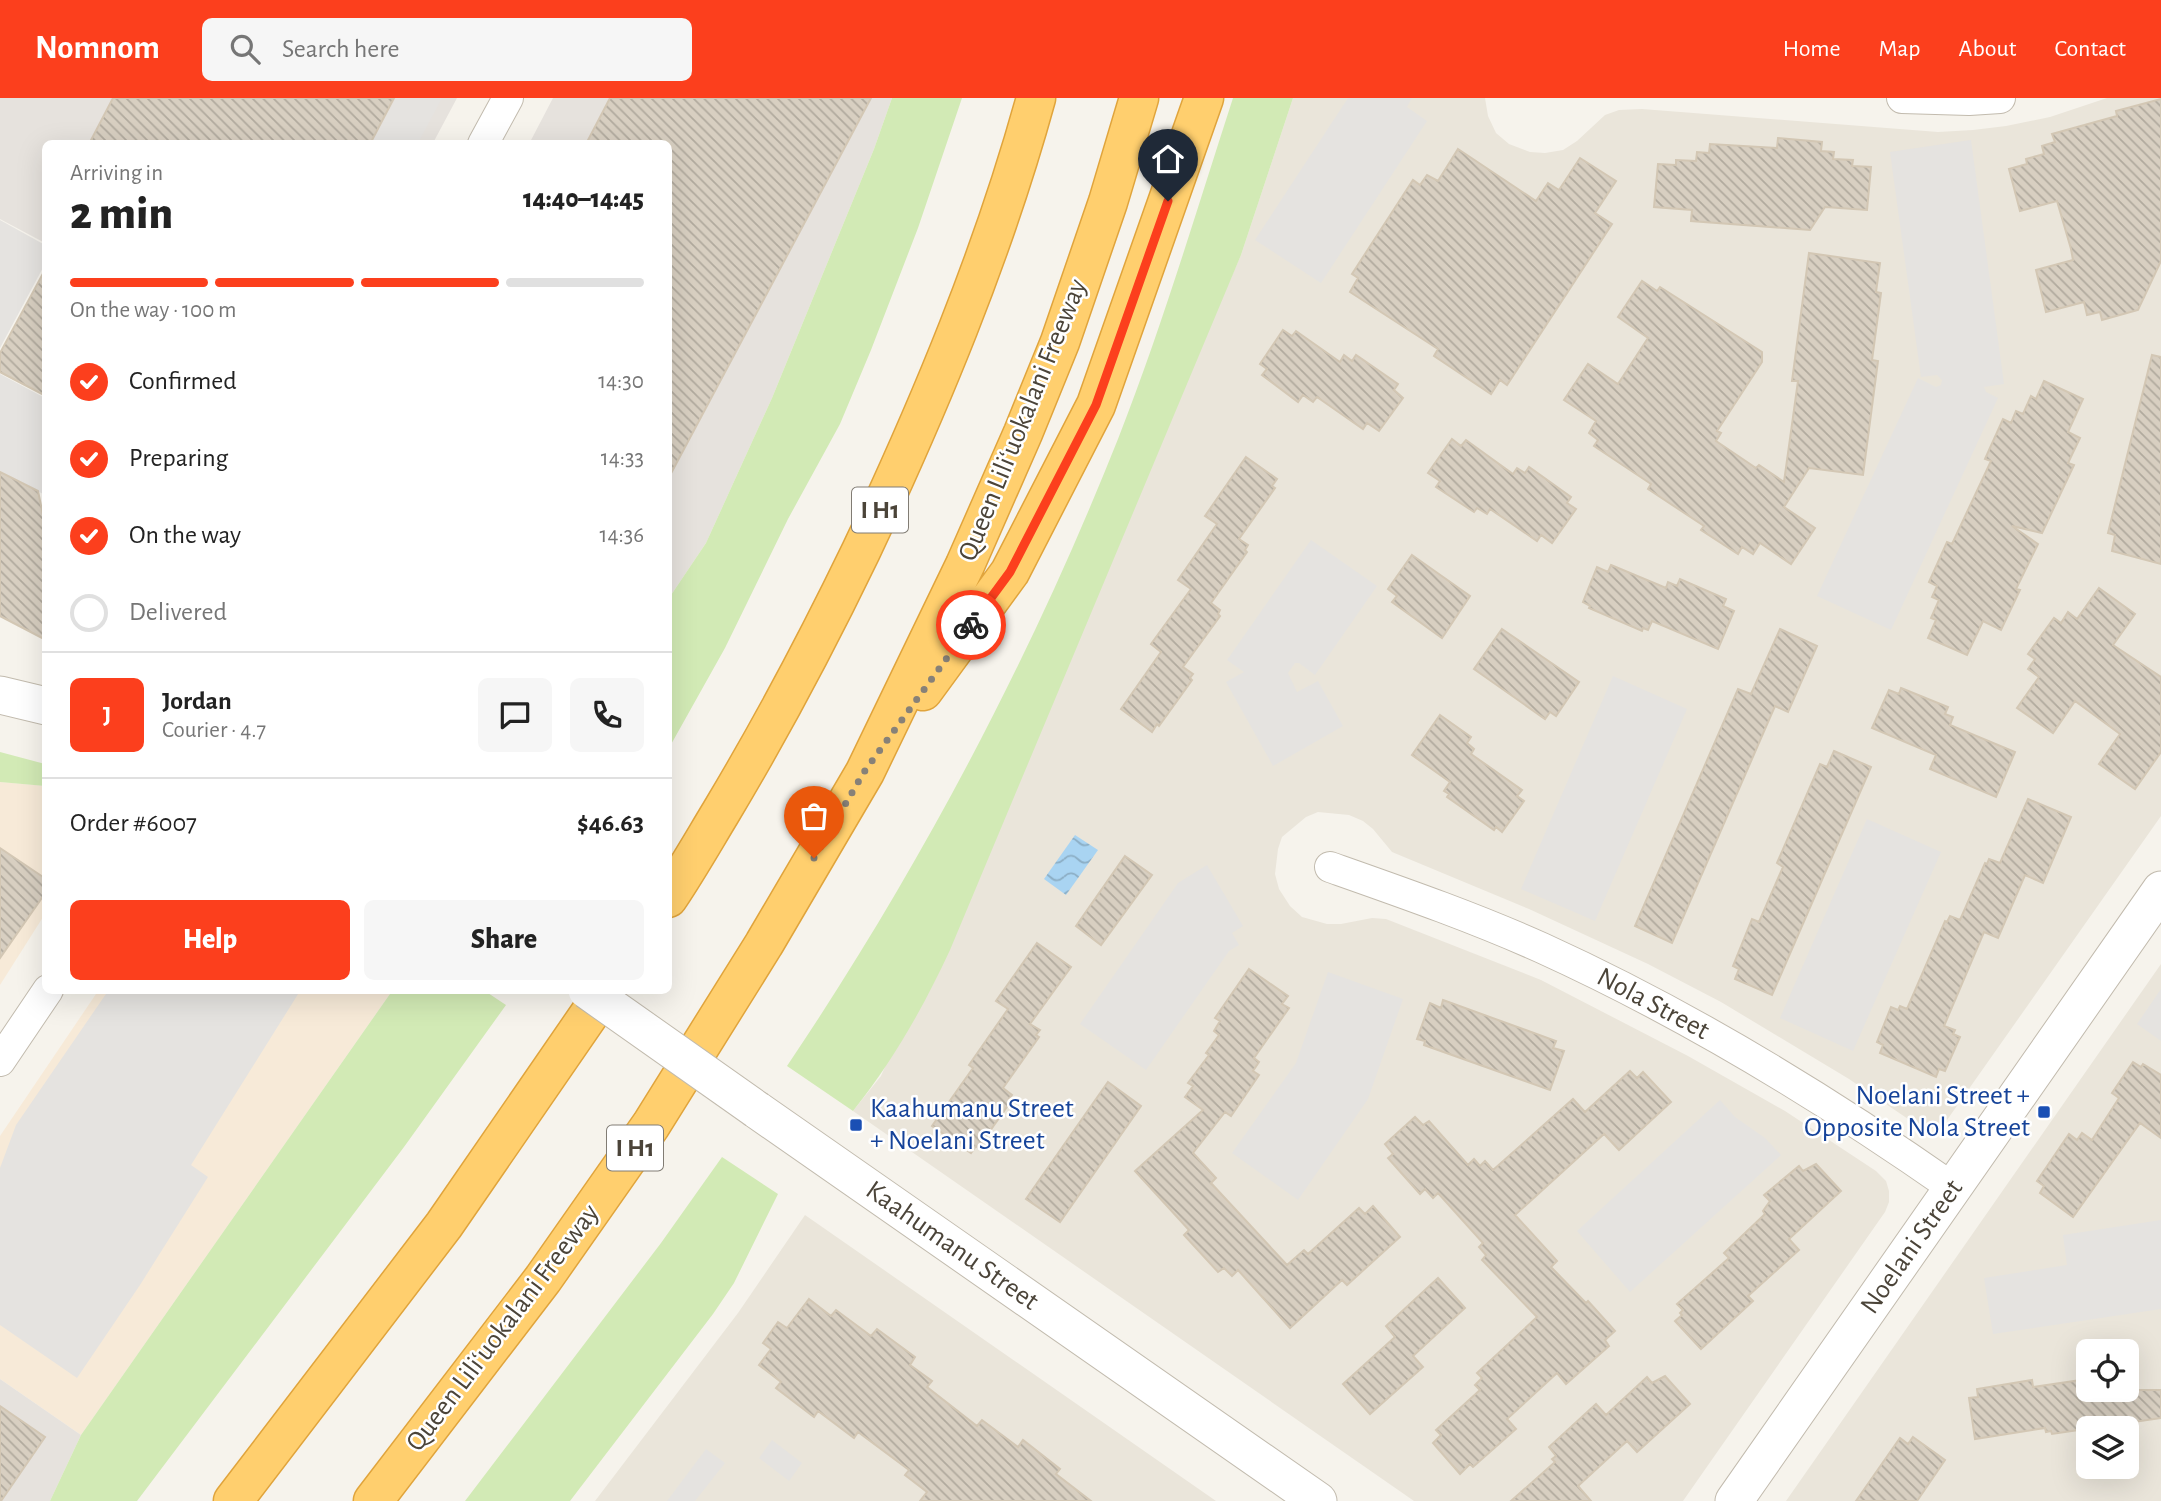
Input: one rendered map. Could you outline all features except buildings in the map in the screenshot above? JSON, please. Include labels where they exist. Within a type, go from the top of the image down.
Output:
[{"type":"highway","name":"I H1","points":[[672,891],[769,728],[825,625],[891,488],[992,241],[1037,98]]},
{"type":"highway","name":"Queen Liliʻuokalani Freeway","points":[[373,1501],[543,1279],[651,1125],[764,944],[864,772],[965,565],[1023,432],[1064,329],[1108,201],[1139,98]]},
{"type":"highway","points":[[864,772],[1010,572],[1096,405],[1205,98]]},
{"type":"highway","points":[[233,1501],[444,1225],[603,994]]},
{"type":"street","points":[[485,140],[508,98]]},
{"type":"street","points":[[1902,98],[2000,98]]},
{"type":"street","points":[[0,695],[42,705]]},
{"type":"street","name":"Nola Street","points":[[1329,867],[1469,918],[1540,947],[1605,978],[1789,1079],[1953,1188]]},
{"type":"street","name":"Noelani Street","points":[[1734,1501],[2161,890]]},
{"type":"street","points":[[0,1060],[45,994]]},
{"type":"street","name":"Kaahumanu Street","points":[[593,994],[1318,1501]]},
{"type":"shaded area","points":[[0,98],[457,98],[435,140],[42,140],[42,241],[0,219]]},
{"type":"shaded area","points":[[396,98],[442,98],[420,140],[374,140]]},
{"type":"shaded area","points":[[553,98],[892,98],[874,149],[772,398],[706,543],[672,594],[672,140],[531,140]]},
{"type":"shaded area","points":[[1293,98],[1485,98],[1488,116],[1496,133],[1509,144],[1530,152],[1545,153],[1563,150],[1605,115],[1619,110],[1642,109],[1938,132],[2006,126],[2050,117],[2107,98],[2161,98],[2161,816],[1947,1120],[1931,1129],[1914,1123],[1849,1079],[1721,1002],[1648,964],[1529,909],[1392,852],[1373,829],[1349,815],[1318,812],[1306,817],[1282,837],[1275,874],[1279,889],[1290,906],[1302,917],[1327,924],[1372,918],[1386,919],[1541,980],[1688,1056],[1785,1111],[1876,1171],[1886,1181],[1889,1202],[1885,1212],[1683,1501],[1414,1501],[853,1111],[881,1076],[1241,255]]},
{"type":"shaded area","points":[[1348,98],[1412,98],[1407,107],[1427,121],[1321,283],[1255,240]]},
{"type":"shaded area","points":[[1971,140],[2004,384],[1984,387],[1986,392],[1998,398],[1891,630],[1817,596],[1918,378],[1936,387],[1941,385],[1942,380],[1937,375],[1921,377],[1890,152]]},
{"type":"shaded area","points":[[0,220],[42,243],[42,269],[0,348]]},
{"type":"shaded area","points":[[0,374],[42,396],[42,493],[0,471]]},
{"type":"shaded area","points":[[1311,540],[1377,586],[1315,675],[1299,663],[1295,663],[1288,673],[1297,692],[1318,681],[1343,726],[1273,766],[1226,682],[1244,672],[1227,660]]},
{"type":"shaded area","points":[[1613,676],[1687,709],[1595,921],[1521,889]]},
{"type":"shaded area","points":[[0,782],[42,786],[42,919],[0,985]]},
{"type":"shaded area","points":[[1867,819],[1941,852],[1853,1051],[1780,1018]]},
{"type":"shaded area","points":[[1207,865],[1243,926],[1232,933],[1239,945],[1229,951],[1146,1070],[1080,1024],[1178,883]]},
{"type":"shaded area","points":[[2161,964],[2161,1501],[1786,1501]]},
{"type":"shaded area","points":[[1328,972],[1403,999],[1368,1099],[1298,1200],[1232,1153],[1296,1063]]},
{"type":"shaded area","points":[[2161,989],[2161,1041],[2137,1024]]},
{"type":"shaded area","points":[[96,994],[390,994],[81,1435],[0,1379],[0,1136]]},
{"type":"shaded area","points":[[106,994],[298,994],[191,1165],[208,1177],[77,1378],[0,1325],[0,1168],[16,1125]]},
{"type":"shaded area","points":[[1720,1100],[1735,1117],[1765,1138],[1781,1155],[1630,1292],[1577,1231]]},
{"type":"shaded area","points":[[805,1215],[1216,1501],[595,1501],[738,1313]]},
{"type":"shaded area","points":[[2161,1220],[2161,1309],[1993,1334],[1984,1278],[2067,1265],[2063,1235]]},
{"type":"shaded area","points":[[0,1379],[81,1435],[50,1501],[0,1501]]},
{"type":"shaded area","points":[[772,1440],[802,1463],[789,1481],[759,1458]]},
{"type":"shaded area","points":[[706,1449],[725,1463],[695,1501],[667,1501]]},
{"type":"green space","points":[[892,98],[962,98],[918,228],[840,424],[788,519],[725,648],[672,743],[672,594],[706,543],[772,398],[874,149]]},
{"type":"green space","points":[[1233,98],[1293,98],[1241,255],[950,950],[906,1034],[853,1111],[787,1066],[836,992],[927,839],[1010,682],[1048,602],[1134,397]]},
{"type":"green space","points":[[0,752],[42,763],[42,786],[0,782]]},
{"type":"green space","points":[[390,994],[490,994],[506,1005],[404,1147],[137,1501],[50,1501],[81,1435]]},
{"type":"green space","points":[[722,1157],[778,1194],[734,1283],[713,1314],[570,1501],[465,1501],[661,1243]]},
{"type":"water","points":[[1075,835],[1098,850],[1066,895],[1044,879]]},
{"type":"way so far","points":[[814,858],[864,772],[971,625]]},
{"type":"place","name":"Noelani Street + Opposite Nola Street","points":[[2044,1112]]},
{"type":"place","name":"Kaahumanu Street + Noelani Street","points":[[856,1125]]},
{"type":"route","points":[[971,625],[1010,572],[1096,405],[1168,201]]}]
